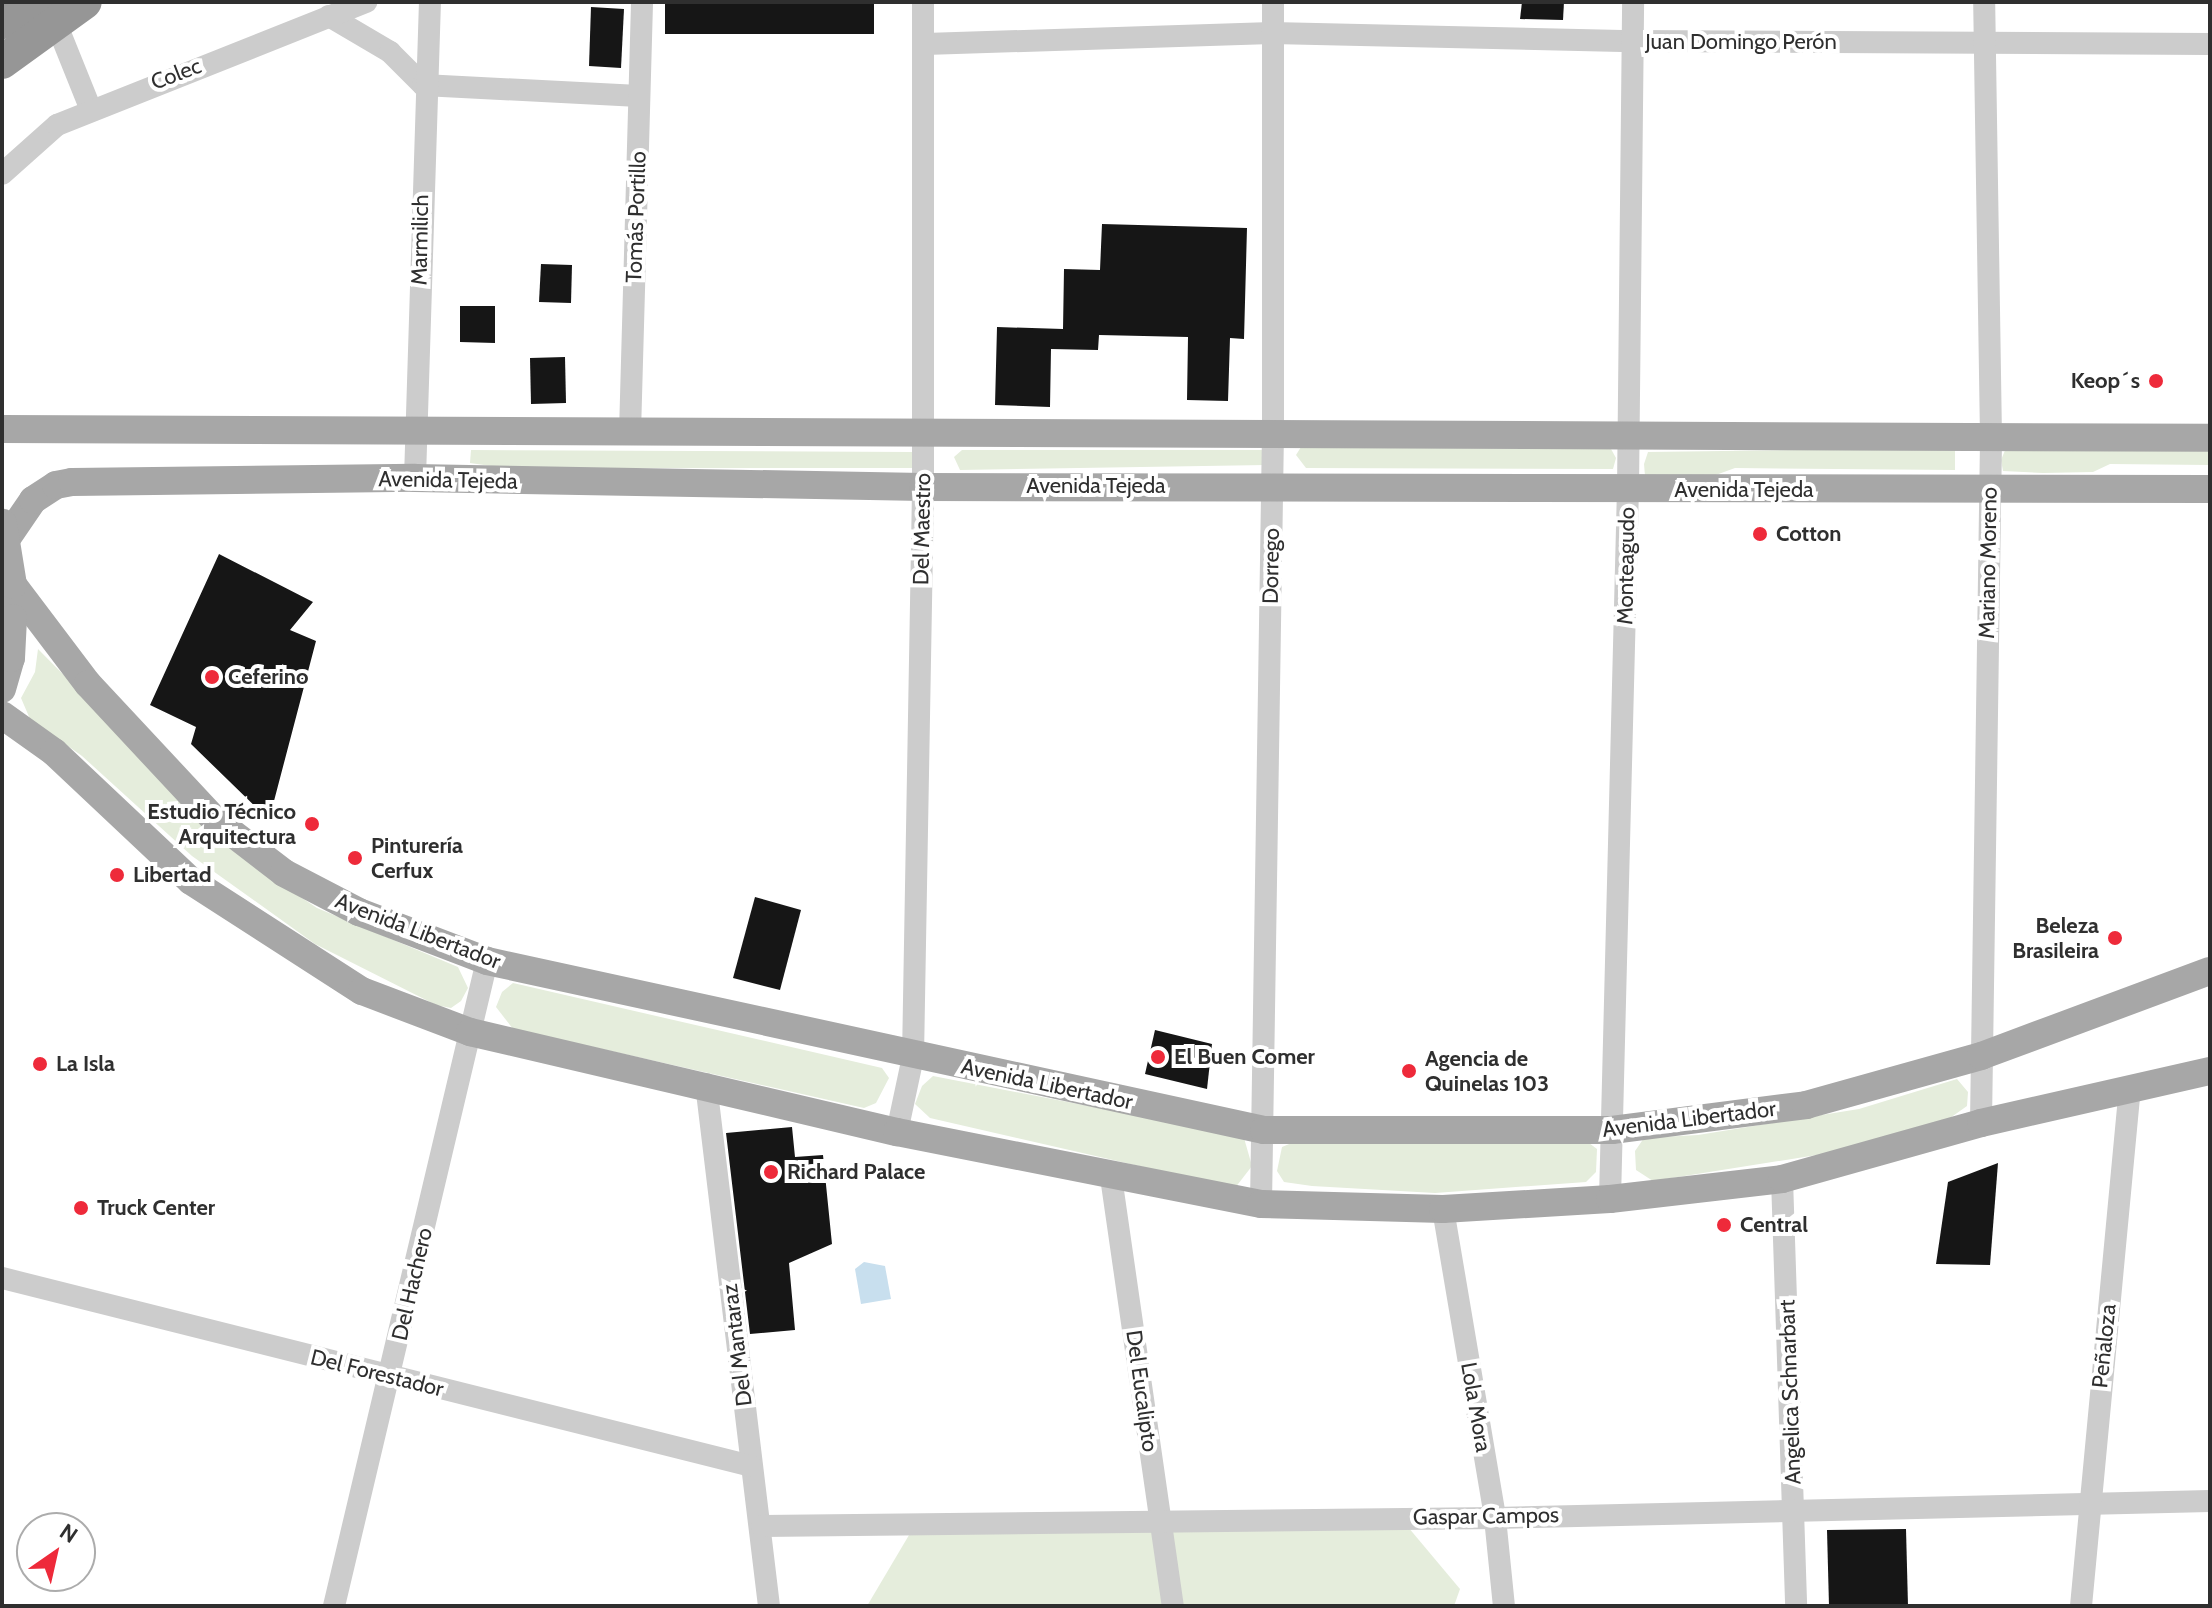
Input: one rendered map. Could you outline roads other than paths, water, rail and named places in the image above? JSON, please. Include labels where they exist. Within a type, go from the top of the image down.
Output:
[{"type":"highway","points":[[2,22],[60,12],[85,2]]},
{"type":"highway","points":[[2,62],[60,12]]},
{"type":"main road","points":[[2,429],[2210,438]]},
{"type":"main road","name":"Avenida Tejeda","points":[[4,529],[33,500],[56,485],[72,482],[415,478],[923,487],[1272,485],[1628,490],[2210,489]]},
{"type":"main road","points":[[2,689],[11,658],[7,626],[13,585],[4,529]]},
{"type":"main road","name":"Avenida Libertador","points":[[13,585],[88,684],[214,819],[284,873],[359,912],[487,961],[913,1057],[1264,1130],[1612,1130],[1806,1105],[1981,1056],[2210,971]]},
{"type":"main road","points":[[2,715],[54,752],[191,881],[283,945],[362,991],[470,1032],[706,1084],[897,1132],[1111,1177],[1261,1204],[1443,1209],[1610,1199],[1782,1179],[1981,1123],[2210,1071]]},
{"type":"street","name":"Colec","points":[[2,174],[57,125],[366,2]]},
{"type":"street","name":"Marmilich","points":[[415,478],[423,85],[430,2]]},
{"type":"street","name":"Tomás Portillo","points":[[630,433],[642,2]]},
{"type":"street","name":"Del Maestro","points":[[897,1132],[913,1057],[923,487],[923,2]]},
{"type":"street","name":"Dorrego","points":[[1261,1204],[1273,435],[1273,2]]},
{"type":"street","name":"Monteagudo","points":[[1610,1199],[1628,490],[1633,2]]},
{"type":"street","name":"Mariano Moreno","points":[[1981,1123],[1991,437],[1984,2]]},
{"type":"street","points":[[60,12],[91,110]]},
{"type":"street","points":[[329,16],[390,52],[423,85],[639,96]]},
{"type":"street","name":"Juan Domingo Perón","points":[[925,44],[1272,33],[1633,41],[2210,44]]},
{"type":"street","name":"Del Hachero","points":[[334,1606],[391,1377],[487,961]]},
{"type":"street","name":"Del Mantaraz","points":[[706,1084],[751,1466],[762,1526],[769,1606]]},
{"type":"street","name":"Peñaloza","points":[[2081,1606],[2088,1502],[2130,1087]]},
{"type":"street","name":"Del Eucalipto","points":[[1111,1177],[1173,1606]]},
{"type":"street","name":"Angelica Schnarbart","points":[[1782,1179],[1796,1606]]},
{"type":"street","name":"Lola Mora","points":[[1443,1209],[1495,1518],[1504,1606]]},
{"type":"street","name":"Del Forestador","points":[[2,1278],[751,1466]]},
{"type":"street","name":"Gaspar Campos","points":[[762,1526],[1161,1519],[1495,1518],[1794,1507],[2210,1501]]},
{"type":"water","points":[[864,1262],[885,1266],[891,1299],[861,1304],[855,1269]]},
{"type":"place","name":"Keop´s","points":[[2156,381]]},
{"type":"place","name":"Cotton","points":[[1760,534]]},
{"type":"place","name":"Ceferino","points":[[212,677]]},
{"type":"place","name":"Estudio Técnico Arquitectura","points":[[312,824]]},
{"type":"place","name":"Pinturería Cerfux","points":[[355,858]]},
{"type":"place","name":"Libertad","points":[[117,875]]},
{"type":"place","name":"Beleza Brasileira","points":[[2115,938]]},
{"type":"place","name":"El Buen Comer","points":[[1158,1057]]},
{"type":"place","name":"La Isla","points":[[40,1064]]},
{"type":"place","name":"Agencia de Quinelas 103","points":[[1409,1071]]},
{"type":"place","name":"Richard Palace","points":[[771,1172]]},
{"type":"place","name":"Truck Center","points":[[81,1208]]},
{"type":"place","name":"Central","points":[[1724,1225]]}]
